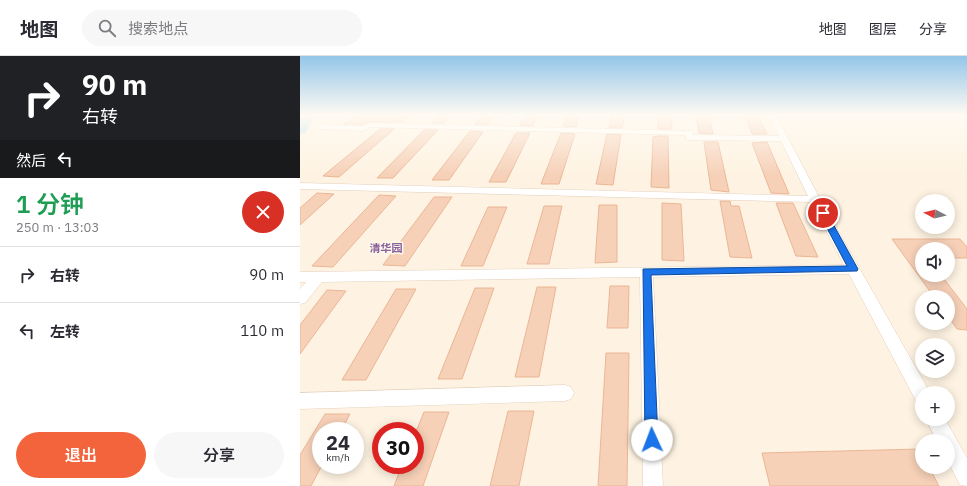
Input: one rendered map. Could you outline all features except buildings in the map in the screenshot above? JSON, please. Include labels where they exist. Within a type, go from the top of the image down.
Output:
[{"type":"street","points":[[690,135],[690,137],[784,139]]},
{"type":"street","points":[[782,135],[815,199],[917,386]]},
{"type":"street","points":[[300,186],[815,199]]},
{"type":"street","points":[[300,277],[854,269]]},
{"type":"street","points":[[646,272],[654,486]]},
{"type":"street","points":[[300,299],[318,277]]},
{"type":"street","points":[[300,402],[566,393]]},
{"type":"street","points":[[955,455],[967,478]]},
{"type":"district","name":"清华园","points":[[386,248]]},
{"type":"route","points":[[652,440],[646,272],[854,269],[823,213]]}]
